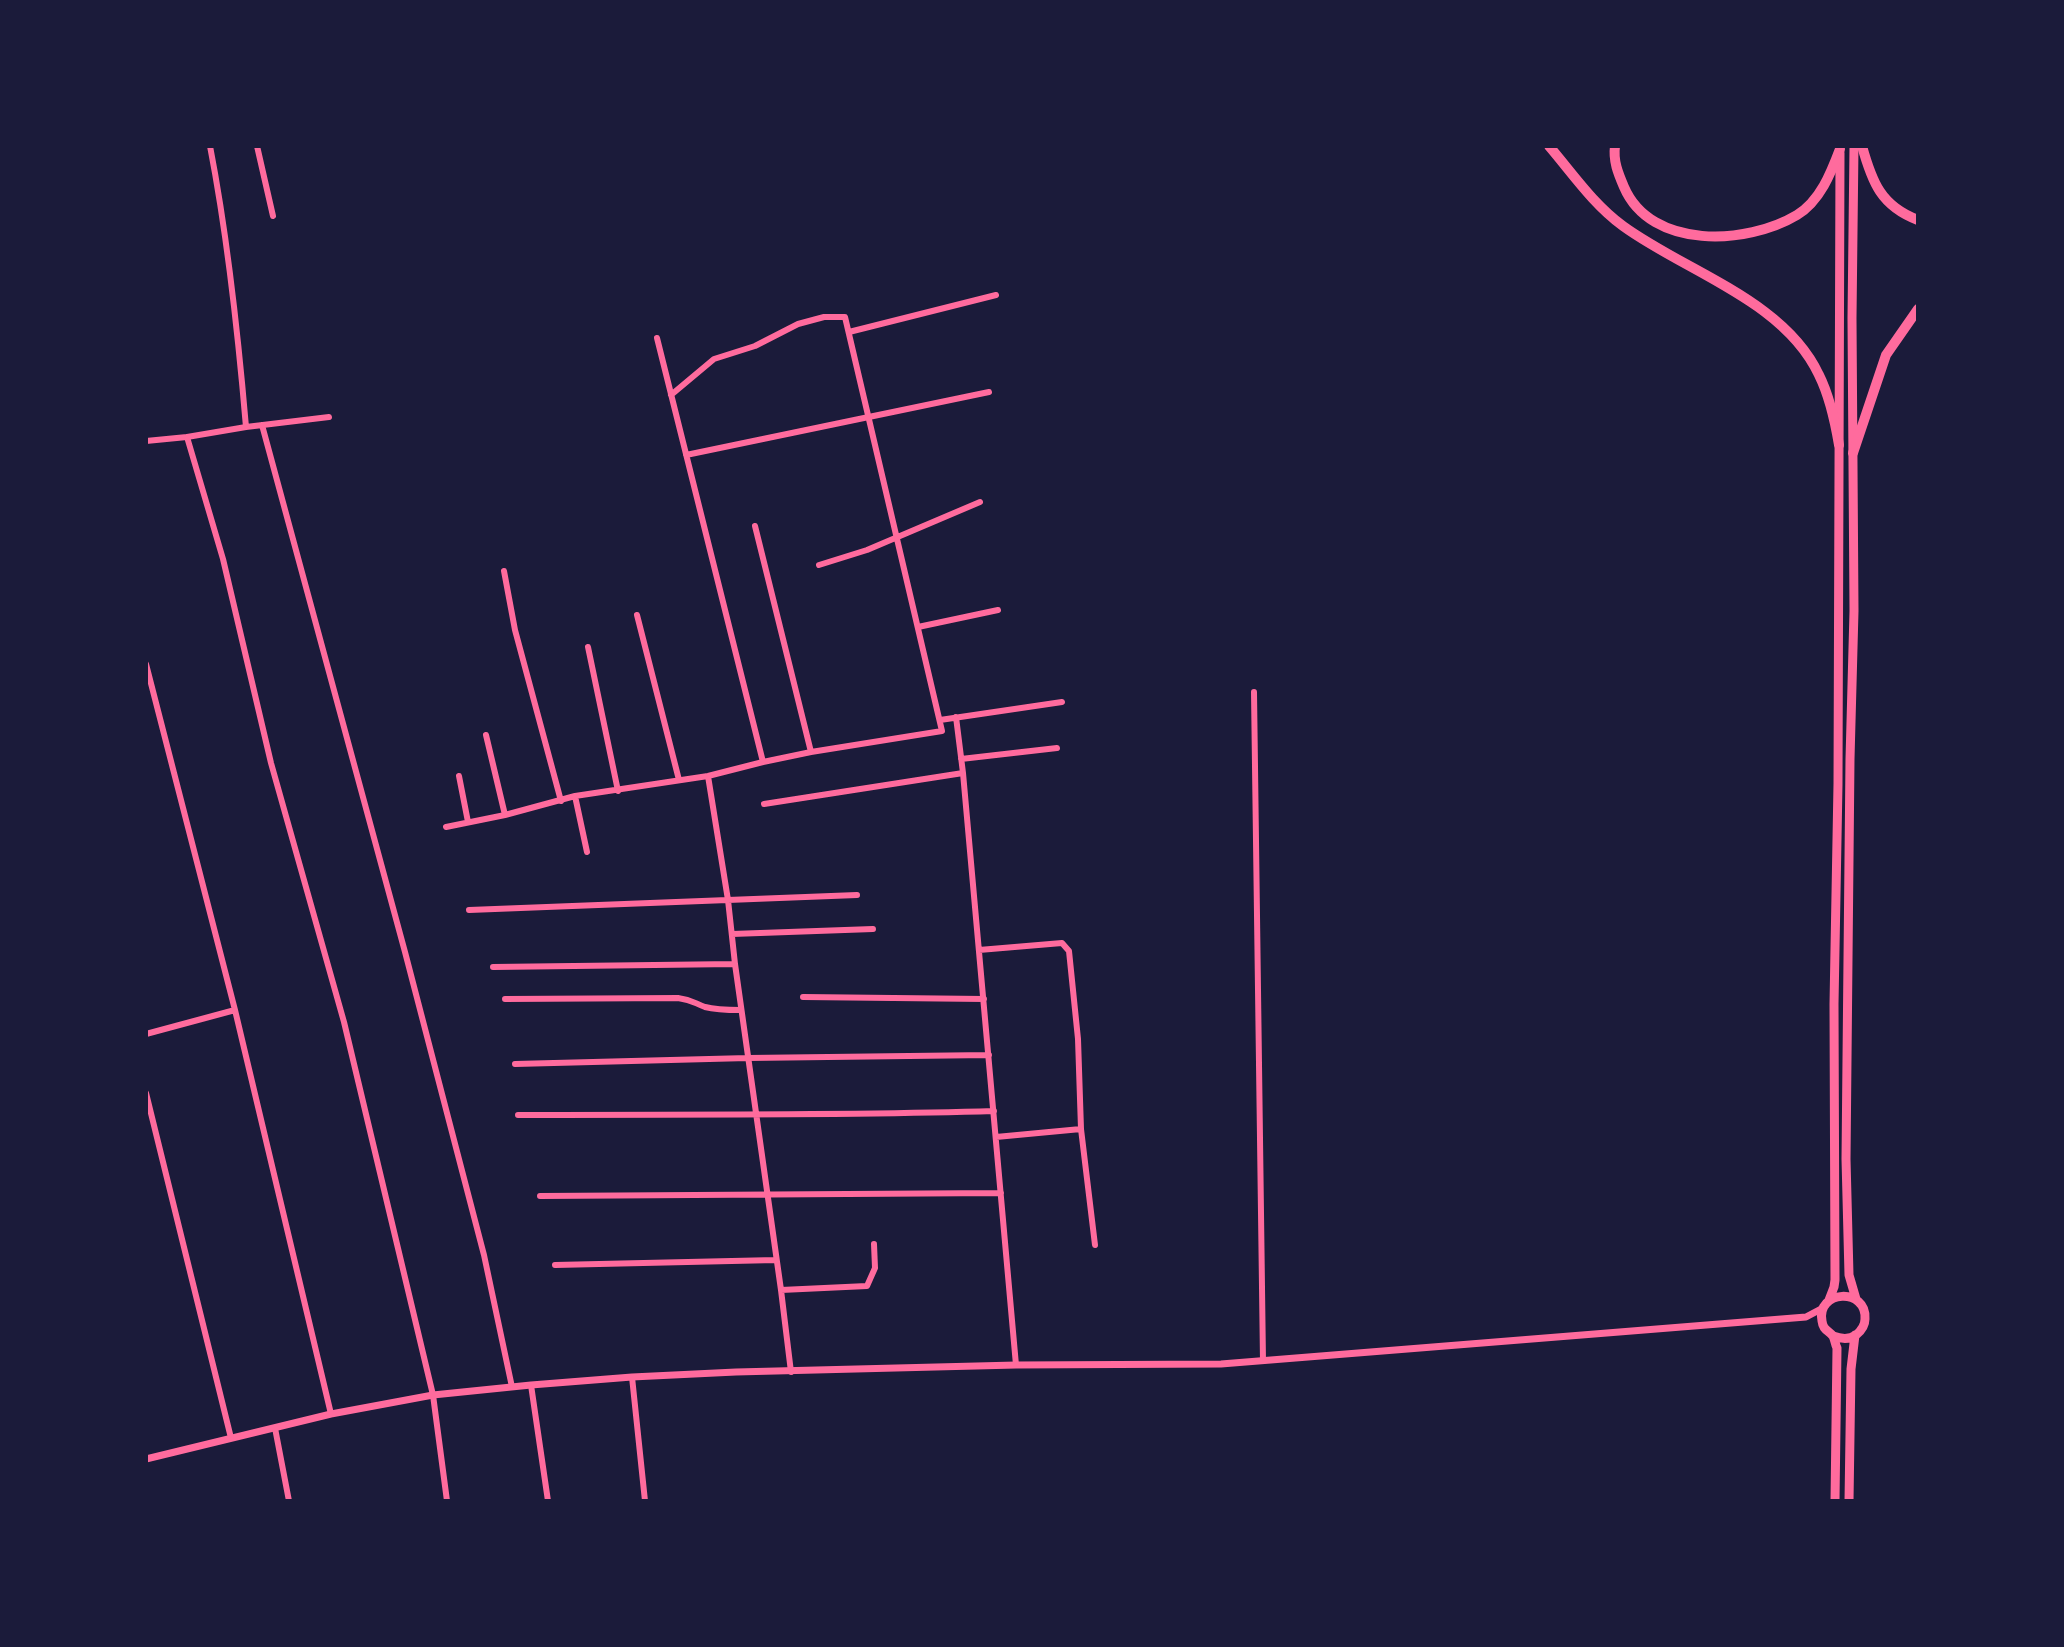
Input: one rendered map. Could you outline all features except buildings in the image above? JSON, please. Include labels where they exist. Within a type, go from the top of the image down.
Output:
[{"type":"highway","points":[[1549,146],[1582,188],[1621,225],[1655,248],[1732,290],[1793,337],[1818,373],[1834,418],[1839,445]]},
{"type":"highway","points":[[1615,146],[1616,168],[1629,200],[1637,209],[1654,222],[1674,230],[1711,238],[1732,237],[1770,228],[1799,214],[1815,198],[1830,175],[1840,148]]},
{"type":"highway","points":[[1854,146],[1854,611],[1846,1159],[1849,1275],[1856,1299]]},
{"type":"highway","points":[[1862,146],[1873,183],[1886,202],[1903,215],[1918,220]]},
{"type":"highway","points":[[1827,1303],[1839,1295],[1856,1299],[1865,1315],[1863,1326],[1855,1335],[1844,1339],[1833,1336],[1824,1328],[1821,1316],[1835,1280],[1840,148]]},
{"type":"highway","points":[[1853,453],[1886,355],[1918,309]]},
{"type":"highway","points":[[1849,1501],[1851,1369],[1855,1335]]},
{"type":"highway","points":[[1833,1336],[1837,1353],[1835,1501]]},
{"type":"street","points":[[210,146],[238,330],[246,427]]},
{"type":"street","points":[[257,146],[273,216]]},
{"type":"street","points":[[849,332],[996,295]]},
{"type":"street","points":[[671,395],[714,359],[755,346],[798,324],[824,317],[845,317],[942,731]]},
{"type":"street","points":[[657,338],[763,762]]},
{"type":"street","points":[[686,455],[989,392]]},
{"type":"street","points":[[146,441],[329,417]]},
{"type":"street","points":[[262,425],[477,1225],[512,1387]]},
{"type":"street","points":[[187,437],[223,559],[271,763],[344,1022],[433,1395],[447,1501]]},
{"type":"street","points":[[819,565],[897,538],[980,502]]},
{"type":"street","points":[[755,526],[811,752]]},
{"type":"street","points":[[504,571],[515,630],[561,801]]},
{"type":"street","points":[[918,627],[998,610]]},
{"type":"street","points":[[637,615],[679,780]]},
{"type":"street","points":[[588,647],[618,791]]},
{"type":"street","points":[[146,664],[235,1010],[331,1414]]},
{"type":"street","points":[[1254,692],[1263,1361]]},
{"type":"street","points":[[940,720],[1062,702]]},
{"type":"street","points":[[956,717],[1016,1365]]},
{"type":"street","points":[[446,827],[575,796],[708,776],[811,752],[958,730]]},
{"type":"street","points":[[486,735],[505,815]]},
{"type":"street","points":[[961,759],[1057,748]]},
{"type":"street","points":[[764,804],[963,773]]},
{"type":"street","points":[[459,776],[468,822]]},
{"type":"street","points":[[708,776],[728,900],[791,1372]]},
{"type":"street","points":[[575,796],[587,852]]},
{"type":"street","points":[[469,910],[857,895]]},
{"type":"street","points":[[732,934],[873,929]]},
{"type":"street","points":[[979,950],[1062,943],[1069,951],[1078,1039],[1081,1129],[1095,1245]]},
{"type":"street","points":[[493,967],[735,964]]},
{"type":"street","points":[[803,997],[984,999]]},
{"type":"street","points":[[505,999],[678,998],[702,1006],[741,1010]]},
{"type":"street","points":[[146,1034],[235,1010]]},
{"type":"street","points":[[515,1064],[989,1055]]},
{"type":"street","points":[[146,1093],[231,1438]]},
{"type":"street","points":[[518,1115],[805,1116],[994,1111]]},
{"type":"street","points":[[996,1137],[1081,1129]]},
{"type":"street","points":[[540,1196],[1001,1193]]},
{"type":"street","points":[[781,1290],[867,1286],[875,1268],[874,1244]]},
{"type":"street","points":[[555,1265],[776,1260]]},
{"type":"street","points":[[146,1459],[331,1414],[433,1395],[531,1385],[632,1377],[1016,1365],[1221,1364],[1806,1317],[1827,1303]]},
{"type":"street","points":[[1806,1317],[1824,1328]]},
{"type":"street","points":[[632,1377],[645,1501]]},
{"type":"street","points":[[531,1385],[548,1501]]},
{"type":"street","points":[[275,1428],[289,1501]]}]
